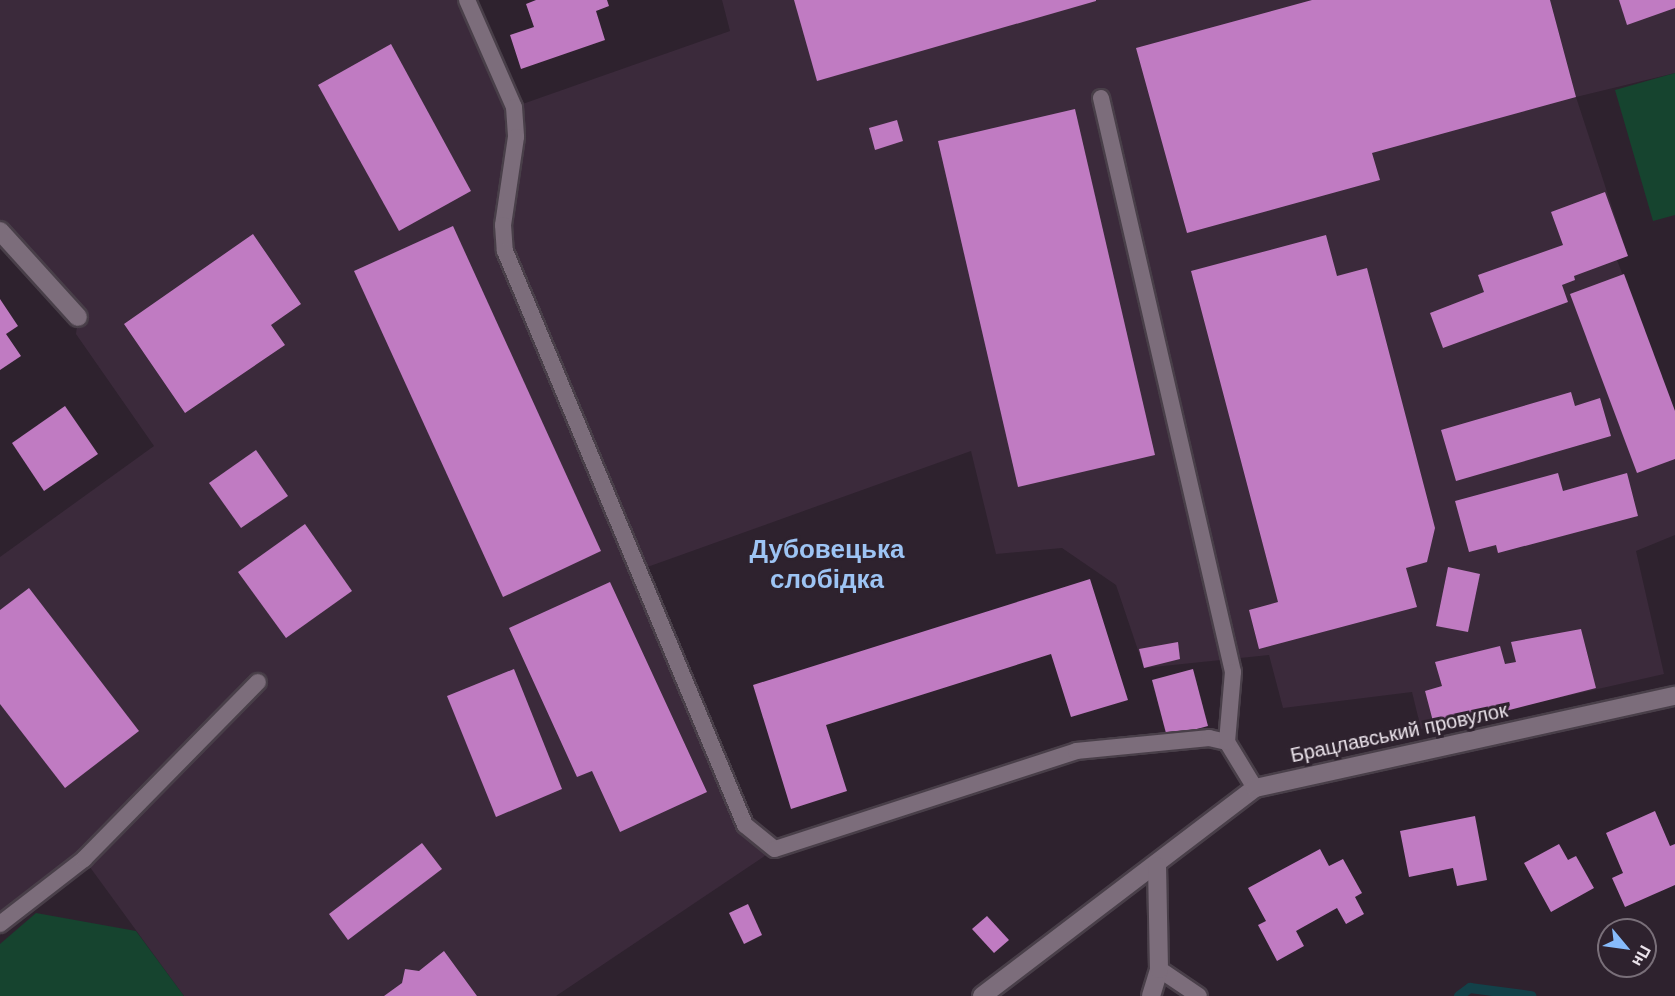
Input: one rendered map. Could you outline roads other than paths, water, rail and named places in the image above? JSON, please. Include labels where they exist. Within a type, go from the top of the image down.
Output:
[{"type":"street","points":[[0,231],[78,317]]},
{"type":"street","name":"Брацлавський провулок","points":[[982,996],[1157,866],[1255,788],[1675,696]]},
{"type":"street","points":[[1151,996],[1159,969],[1157,866]]},
{"type":"lane","points":[[467,0],[514,107],[516,136],[503,225],[505,251],[745,825],[775,849],[1076,751],[1209,738],[1227,742]]},
{"type":"lane","points":[[1101,98],[1233,672],[1227,742],[1255,788]]},
{"type":"lane","points":[[0,924],[84,859],[258,682]]},
{"type":"lane","points":[[1159,969],[1199,996]]},
{"type":"waterway","points":[[1459,996],[1470,988],[1531,996]]},
{"type":"district","name":"Дубовецька слобідка","points":[[827,565]]}]
